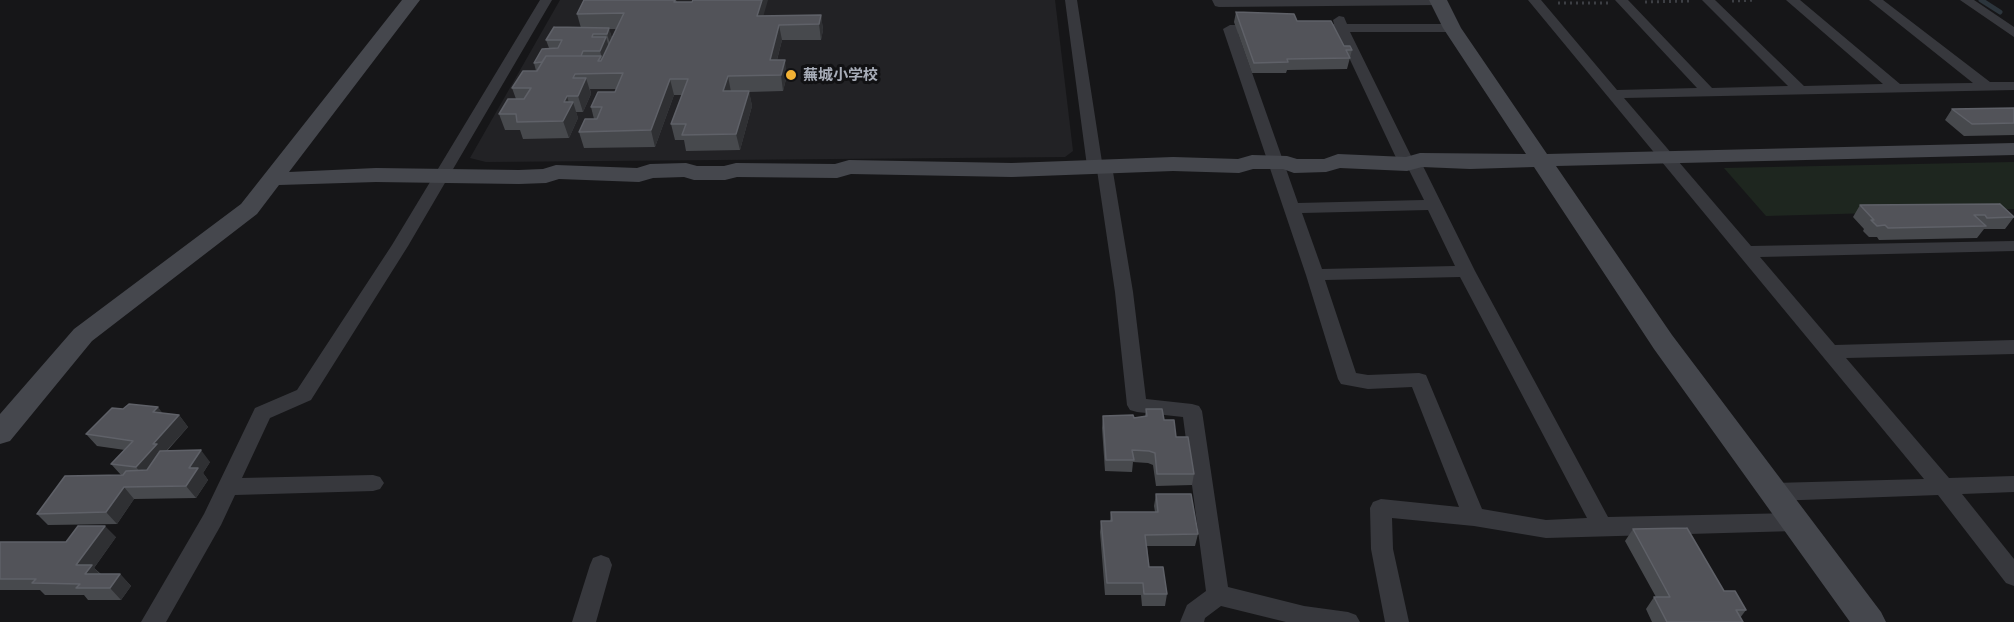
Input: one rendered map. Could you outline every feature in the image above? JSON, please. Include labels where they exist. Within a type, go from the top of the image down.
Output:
[{"type":"street","points":[[0,433],[83,335],[249,209],[411,0]]},
{"type":"street","points":[[153,622],[213,519],[262,413],[304,395],[442,175],[546,0]]},
{"type":"street","points":[[1071,0],[1099,166],[1124,292],[1137,405],[1192,411],[1218,595]]},
{"type":"street","points":[[1474,517],[1419,380],[1368,382],[1348,379],[1292,208],[1274,162],[1230,29],[1218,1],[1438,0],[1452,28],[1663,342],[1869,622]]},
{"type":"street","points":[[1534,0],[1943,486],[2014,576]]},
{"type":"street","points":[[1621,0],[1708,92]]},
{"type":"street","points":[[1708,0],[1801,91]]},
{"type":"street","points":[[1792,0],[1897,89]]},
{"type":"street","points":[[1875,0],[1986,86]]},
{"type":"street","points":[[1966,0],[2014,33]]},
{"type":"street","points":[[1329,1],[1466,271],[1602,526]]},
{"type":"street","points":[[1994,18],[2014,18]]},
{"type":"street","points":[[1230,29],[1275,28]]},
{"type":"street","points":[[1297,28],[1452,28]]},
{"type":"street","points":[[1612,94],[2014,86]]},
{"type":"street","points":[[273,179],[501,174],[519,177],[546,176],[556,172],[639,175],[650,171],[686,170],[694,173],[725,173],[736,170],[837,171],[849,167],[922,170],[938,167],[972,167],[984,170],[1003,170],[1201,164],[1239,166],[1252,162],[1287,163],[1294,166],[1326,165],[1338,161],[1410,163],[1452,160],[1470,162],[2014,148]]},
{"type":"street","points":[[1292,208],[1434,205]]},
{"type":"street","points":[[1746,252],[2014,246]]},
{"type":"street","points":[[1315,275],[1466,271]]},
{"type":"street","points":[[1830,352],[2014,347]]},
{"type":"street","points":[[228,488],[373,483]]},
{"type":"street","points":[[1774,492],[2014,484]]},
{"type":"street","points":[[1397,622],[1382,549],[1381,508],[1474,517],[1546,529],[1796,522]]},
{"type":"street","points":[[584,622],[601,565]]},
{"type":"street","points":[[1218,595],[1304,619],[1348,622]]},
{"type":"street","points":[[1192,622],[1195,612],[1218,595]]},
{"type":"shaded area","name":"蕪城小学校","points":[[560,0],[1055,0],[1073,151],[1065,157],[486,162],[470,158]]},
{"type":"shaded area","points":[[2014,162],[2014,209],[1766,216],[1724,168]]},
{"type":"building","points":[[584,0],[692,2],[693,0],[762,0],[757,16],[821,15],[819,24],[779,25],[770,60],[785,60],[781,75],[728,76],[723,91],[749,91],[736,134],[682,135],[686,124],[671,124],[688,79],[670,79],[651,130],[579,132],[585,119],[597,119],[602,107],[591,107],[598,92],[615,92],[623,73],[575,74],[573,78],[586,78],[578,96],[567,96],[564,102],[573,102],[563,121],[517,122],[516,114],[499,114],[508,99],[524,99],[531,88],[512,88],[523,71],[537,71],[546,56],[601,56],[598,61],[601,61],[624,13],[577,14]]},
{"type":"building","points":[[1236,12],[1294,14],[1297,21],[1331,21],[1344,46],[1350,46],[1352,50],[1346,50],[1350,58],[1287,59],[1288,62],[1254,63]]},
{"type":"building","points":[[554,27],[609,28],[607,34],[593,34],[592,37],[606,37],[600,51],[583,51],[581,56],[546,56],[542,62],[534,63],[542,49],[558,48],[562,40],[546,40]]},
{"type":"building","points":[[2014,108],[2014,123],[1972,124],[1952,109]]},
{"type":"building","points":[[2000,204],[2014,217],[1987,218],[1985,215],[1974,215],[1986,226],[1888,228],[1885,225],[1877,226],[1860,205]]},
{"type":"building","points":[[129,404],[158,407],[153,412],[179,415],[136,467],[111,464],[133,441],[86,434],[112,408],[123,409]]},
{"type":"building","points":[[1146,409],[1162,409],[1164,420],[1174,420],[1176,437],[1188,437],[1194,474],[1157,474],[1155,453],[1149,451],[1132,450],[1134,460],[1106,460],[1103,416],[1133,415],[1134,418],[1147,416]]},
{"type":"building","points":[[201,450],[189,468],[198,468],[186,486],[124,487],[106,512],[37,514],[65,476],[123,475],[126,471],[147,470],[160,451]]},
{"type":"building","points":[[1156,494],[1191,494],[1198,534],[1145,535],[1149,567],[1163,567],[1167,594],[1144,594],[1143,583],[1107,583],[1101,521],[1112,521],[1111,512],[1158,512]]},
{"type":"building","points":[[78,526],[105,526],[76,565],[92,565],[85,574],[120,574],[110,588],[76,588],[80,584],[32,583],[36,579],[0,579],[0,542],[66,542]]},
{"type":"building","points":[[1687,528],[1724,591],[1735,591],[1746,610],[1736,610],[1743,622],[1667,622],[1654,597],[1670,597],[1633,529]]},
{"type":"waterway","points":[[1981,0],[2000,12]]},
{"type":"place","name":"蕪城小学校","points":[[791,75]]}]
